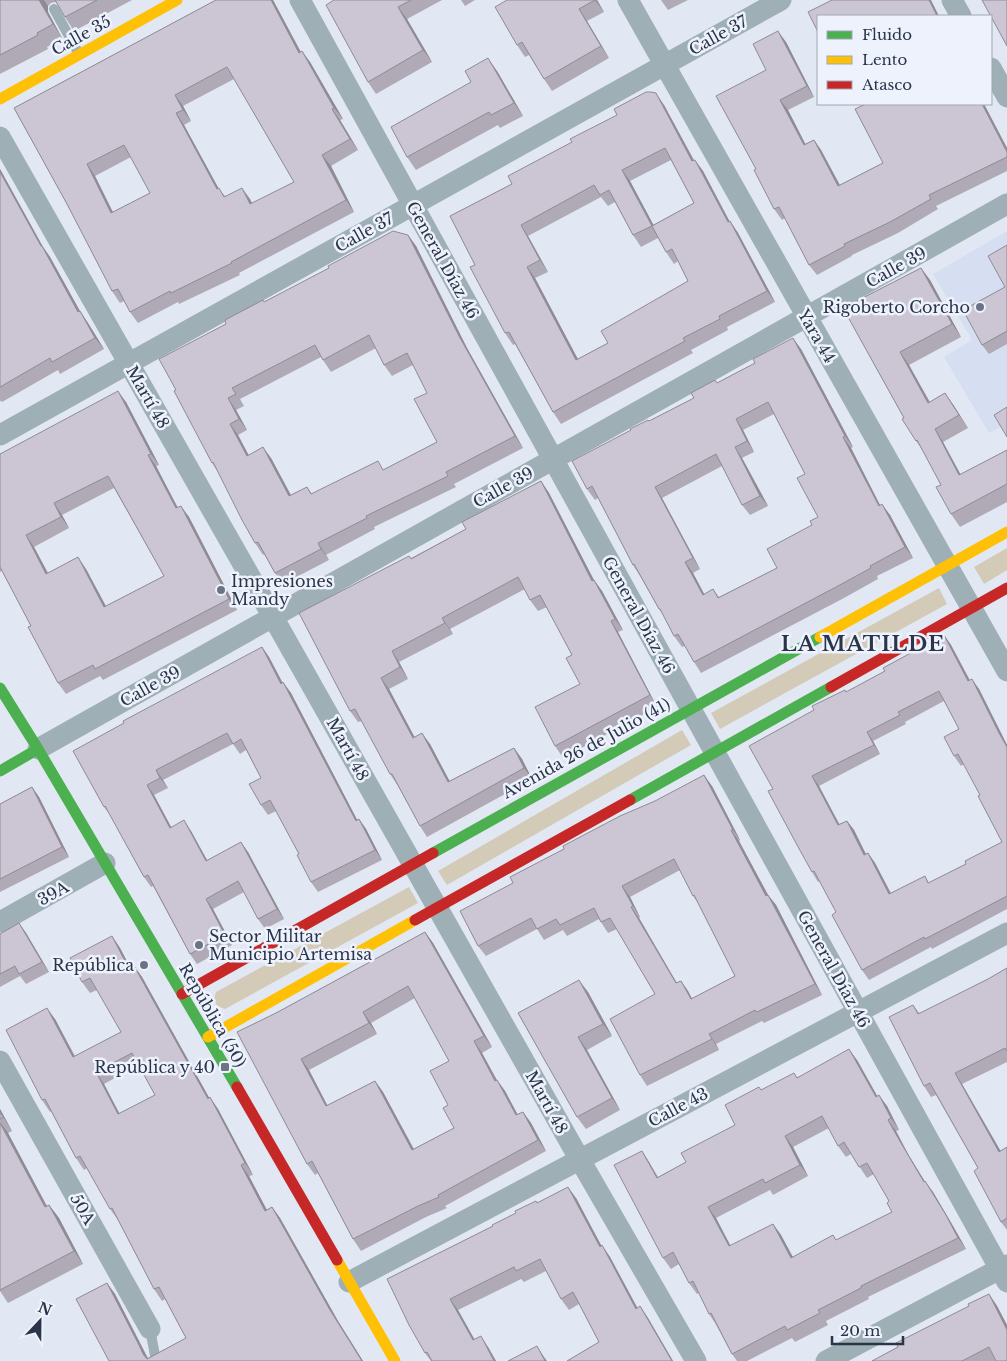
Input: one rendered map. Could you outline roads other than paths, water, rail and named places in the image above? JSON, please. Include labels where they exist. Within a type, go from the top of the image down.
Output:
[{"type":"main road","name":"Calle 35","points":[[0,99],[177,0]]},
{"type":"main road","name":"Avenida 26 de Julio (41)","points":[[182,994],[1007,532]]},
{"type":"main road","points":[[208,1038],[1007,588]]},
{"type":"main road","name":"República (50)","points":[[0,688],[38,749],[208,1038],[395,1361]]},
{"type":"main road","name":"Calle 39","points":[[0,771],[38,749]]},
{"type":"street","name":"General Díaz 46","points":[[300,0],[552,460],[858,1012],[1005,1272]]},
{"type":"street","name":"Yara 44","points":[[628,0],[1007,671]]},
{"type":"street","name":"Calle 37","points":[[0,435],[781,0]]},
{"type":"street","points":[[952,0],[960,15]]},
{"type":"street","points":[[992,70],[1007,97]]},
{"type":"street","name":"Martí 48","points":[[0,137],[696,1361]]},
{"type":"street","name":"Calle 39","points":[[38,749],[1007,204]]},
{"type":"street","name":"39A","points":[[0,922],[105,863]]},
{"type":"street","name":"Calle 43","points":[[349,1282],[1007,933]]},
{"type":"street","name":"50A","points":[[0,1061],[150,1329]]},
{"type":"street","points":[[826,1361],[1005,1272]]},
{"type":"lane","points":[[54,9],[79,55]]},
{"type":"lane","name":"50A","points":[[150,1329],[156,1361]]},
{"type":"place","name":"Rigoberto Corcho","points":[[980,307]]},
{"type":"place","name":"Impresiones Mandy","points":[[221,590]]},
{"type":"place","name":"Sector Militar Municipio Artemisa","points":[[199,945]]},
{"type":"place","name":"República","points":[[144,965]]},
{"type":"place","name":"República y 40","points":[[225,1067]]},
{"type":"district","name":"LA MATILDE","points":[[863,644]]}]
